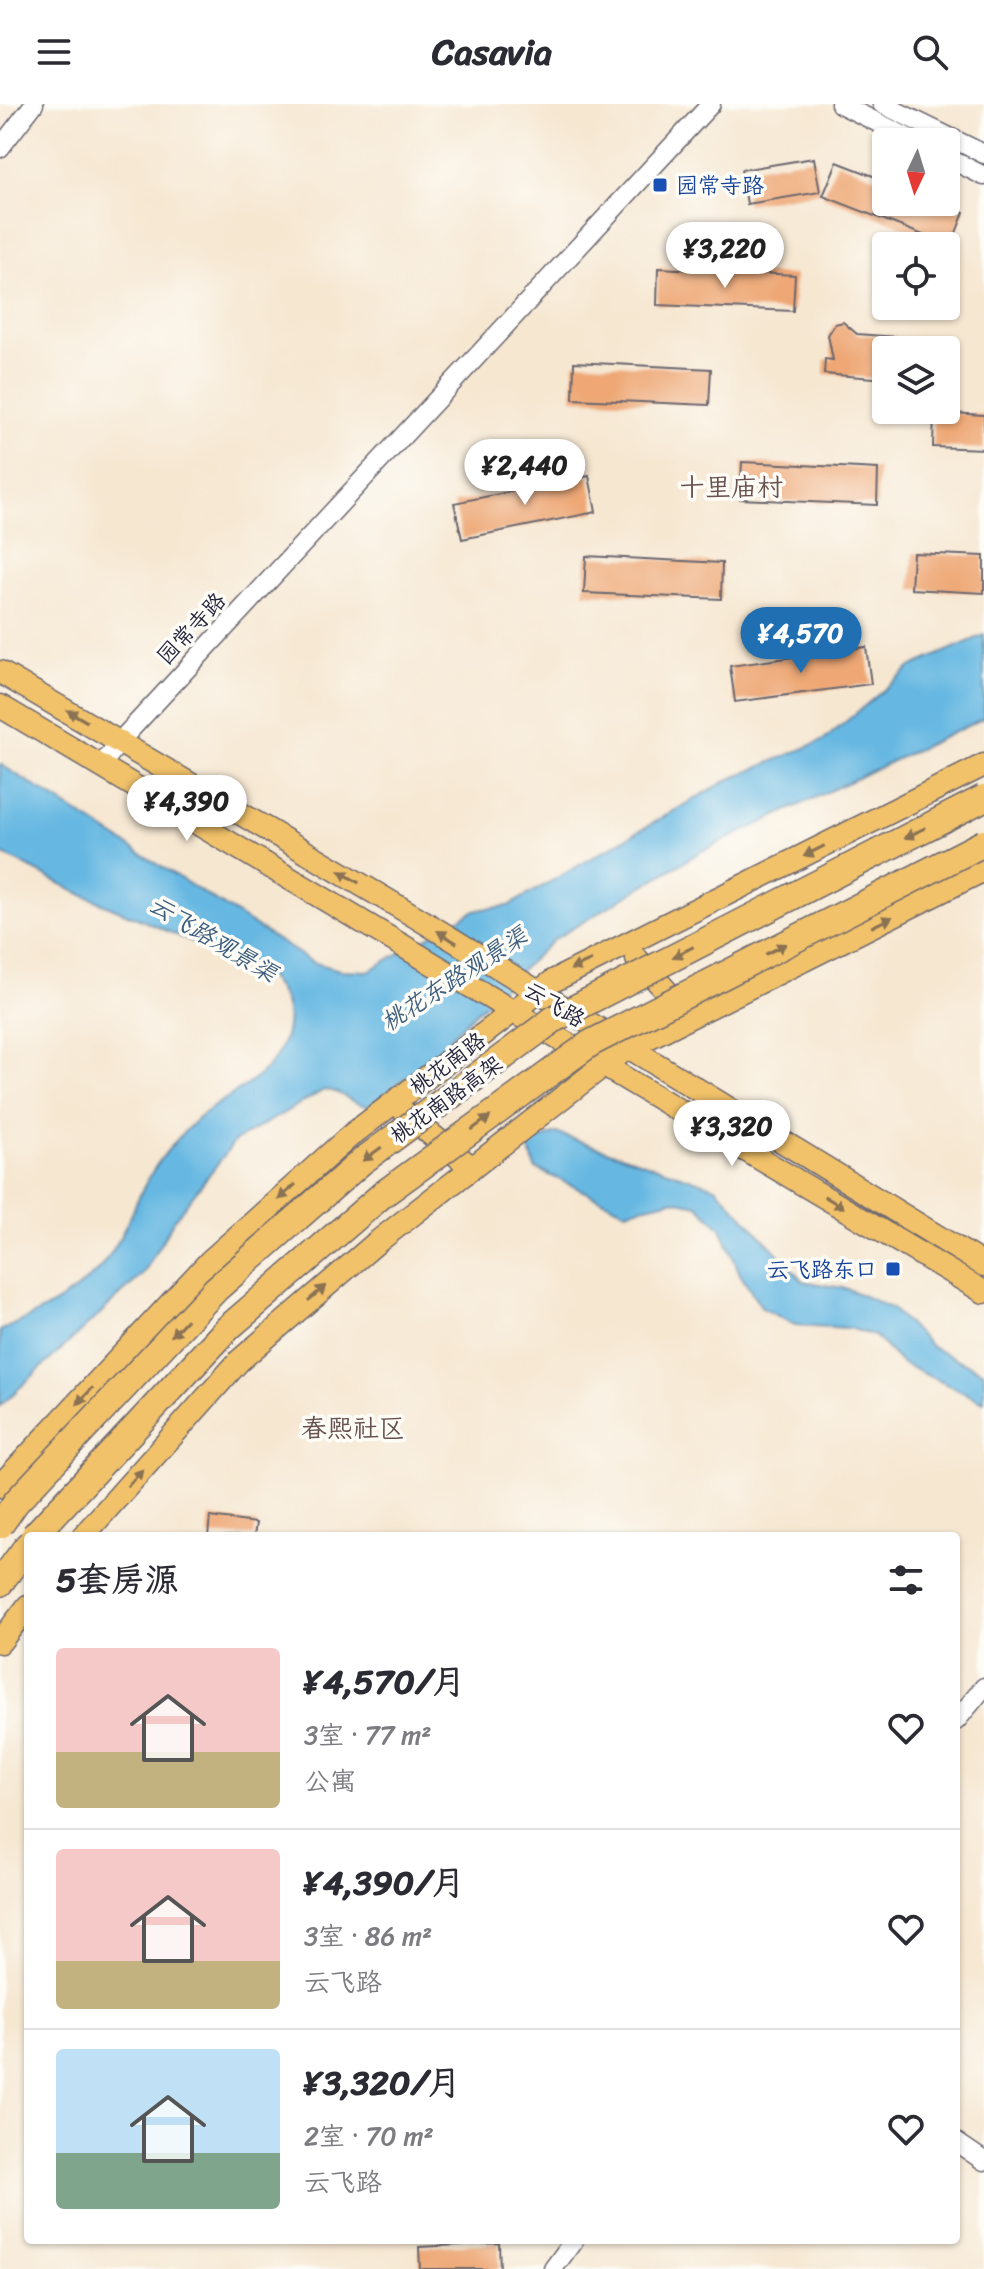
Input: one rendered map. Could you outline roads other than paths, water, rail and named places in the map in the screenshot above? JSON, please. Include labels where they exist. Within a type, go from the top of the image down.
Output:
[{"type":"highway","name":"桃花南路高架","points":[[0,1525],[5,1493],[216,1289],[361,1162],[554,1019],[984,798]]},
{"type":"highway","name":"桃花南路高架","points":[[44,1532],[228,1328],[382,1195],[591,1043],[984,843]]},
{"type":"highway","name":"桃花南路高架","points":[[0,1583],[24,1555]]},
{"type":"main road","name":"云飞路","points":[[0,672],[416,917],[984,1265]]},
{"type":"main road","name":"云飞路","points":[[0,706],[398,940],[984,1292]]},
{"type":"main road","name":"桃花南路","points":[[5,1493],[210,1261],[350,1136],[532,989],[573,967],[625,947],[984,765]]},
{"type":"main road","points":[[87,1532],[239,1361],[376,1243],[604,1065],[628,1048],[984,870]]},
{"type":"main road","points":[[625,947],[692,1017]]},
{"type":"main road","points":[[394,1103],[472,1168]]},
{"type":"main road","points":[[0,1642],[24,1611]]},
{"type":"street","points":[[0,148],[34,104]]},
{"type":"street","name":"园常寺路","points":[[101,766],[120,741],[711,104]]},
{"type":"street","points":[[840,104],[889,128]]},
{"type":"street","points":[[882,104],[984,154]]},
{"type":"street","points":[[960,164],[984,176]]},
{"type":"street","points":[[960,1716],[984,1687]]},
{"type":"street","points":[[960,2145],[984,2161]]},
{"type":"street","points":[[553,2269],[571,2244]]},
{"type":"water","points":[[984,635],[984,718],[702,851],[553,940],[453,1034],[435,1056],[368,1106],[324,1090],[235,1141],[174,1220],[143,1274],[0,1406],[0,1331],[61,1300],[94,1274],[111,1253],[148,1179],[162,1158],[202,1115],[266,1069],[283,1042],[288,1021],[282,995],[263,972],[81,894],[0,853],[0,764],[312,962],[340,970],[368,971],[475,910],[508,906],[728,780],[824,740],[912,666]]},
{"type":"water","points":[[556,1133],[716,1187],[803,1281],[848,1289],[891,1308],[933,1348],[984,1372],[984,1402],[901,1363],[875,1336],[849,1328],[795,1325],[762,1308],[740,1274],[721,1228],[698,1205],[673,1200],[625,1211],[535,1168],[528,1144]]},
{"type":"place","name":"园常寺路","points":[[660,185]]},
{"type":"place","name":"云飞路东口","points":[[893,1269]]},
{"type":"district","name":"十里庙村","points":[[731,487]]},
{"type":"district","name":"春熙社区","points":[[353,1428]]},
{"type":"water label","name":"云飞路观景渠","points":[[213,939]]},
{"type":"water label","name":"桃花东路观景渠","points":[[454,979]]}]
